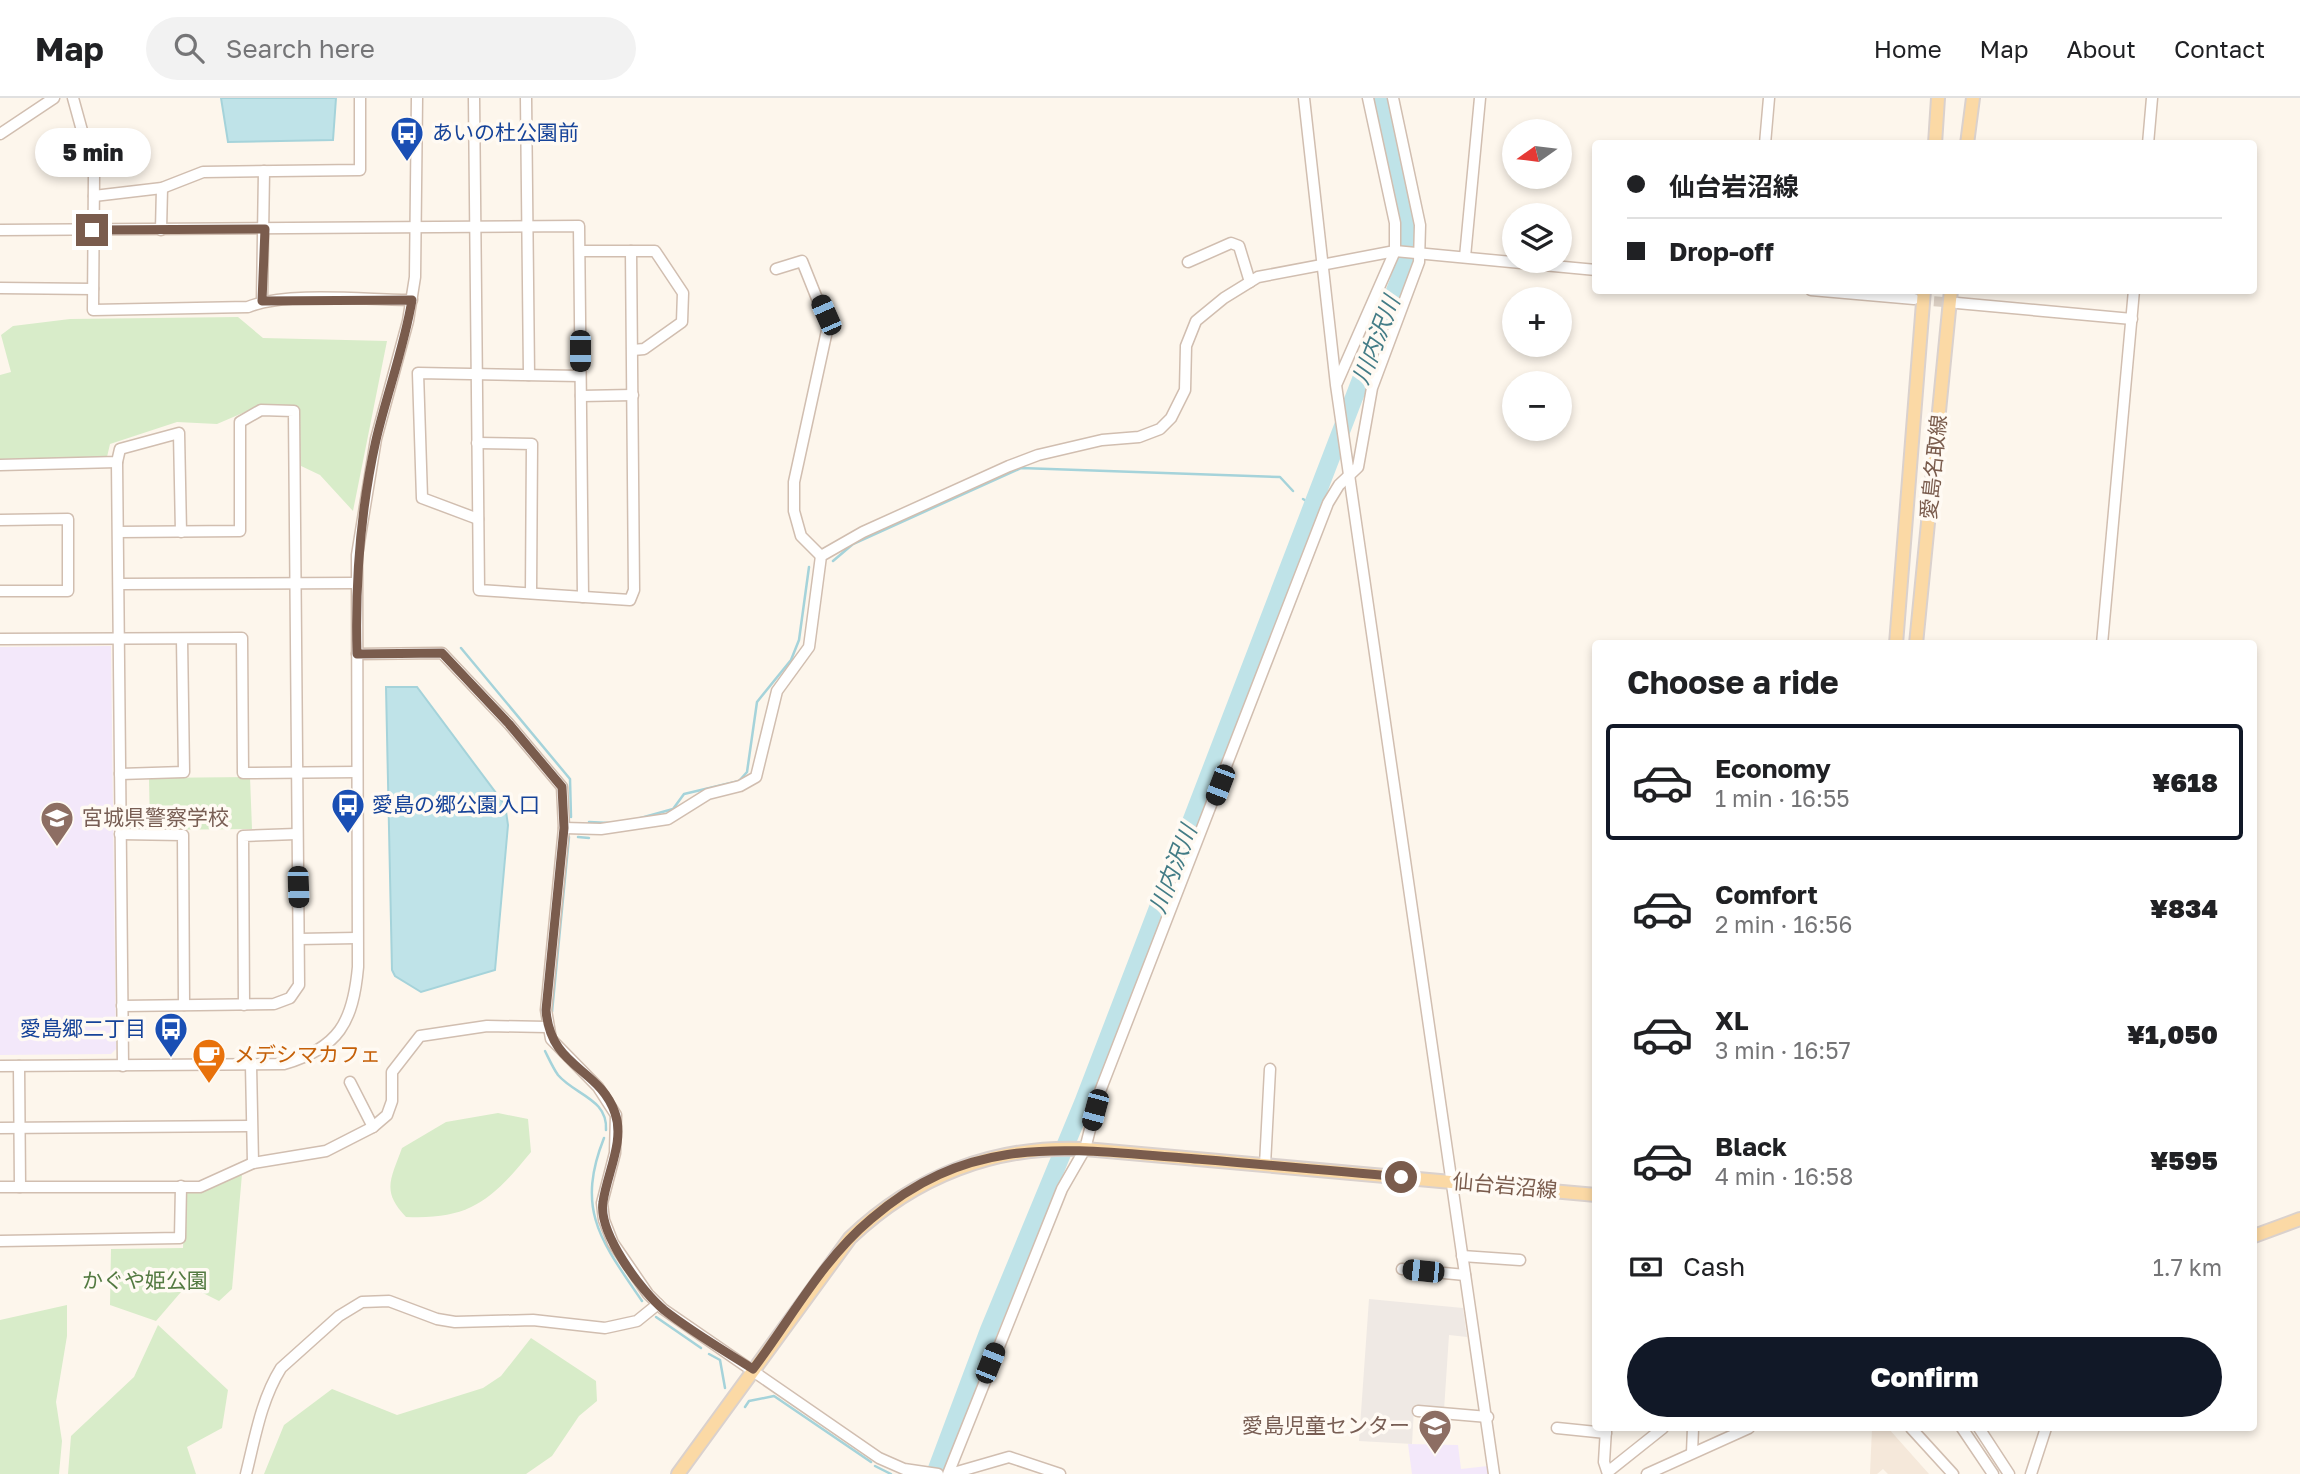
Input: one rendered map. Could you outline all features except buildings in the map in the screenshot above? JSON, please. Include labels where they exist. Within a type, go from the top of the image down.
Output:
[{"type":"main road","points":[[1935,140],[1938,98]]},
{"type":"main road","points":[[1968,140],[1973,98]]},
{"type":"main road","name":"愛島名取線","points":[[1896,640],[1919,295]]},
{"type":"main road","name":"愛島名取線","points":[[1916,640],[1954,297]]},
{"type":"main road","name":"仙台岩沼線","points":[[678,1474],[832,1259],[880,1211],[929,1181],[977,1161],[1052,1149],[1080,1149],[1592,1195]]},
{"type":"main road","points":[[2257,1235],[2300,1219]]},
{"type":"street","points":[[0,134],[54,98]]},
{"type":"street","points":[[73,98],[94,174],[93,310],[248,307],[262,301],[412,300]]},
{"type":"street","points":[[94,197],[162,188],[203,172],[360,170],[360,98]]},
{"type":"street","points":[[0,1066],[284,1065],[310,1057],[331,1042],[346,1023],[355,998],[358,938],[355,583],[359,528],[376,439],[412,300],[418,227],[417,98]]},
{"type":"street","points":[[474,98],[473,228],[479,590],[630,600],[634,590],[631,251]]},
{"type":"street","points":[[526,98],[529,375]]},
{"type":"street","points":[[1304,98],[1336,385],[1451,1182],[1489,1417],[1494,1474]]},
{"type":"street","points":[[1336,385],[1398,251],[1395,223],[1368,98]]},
{"type":"street","points":[[949,1474],[1080,1149],[1328,503],[1339,485],[1358,467],[1366,409],[1417,254],[1420,225],[1393,98]]},
{"type":"street","points":[[1465,257],[1480,98]]},
{"type":"street","points":[[1765,140],[1769,98]]},
{"type":"street","points":[[2148,140],[2152,98]]},
{"type":"street","points":[[262,301],[264,171]]},
{"type":"street","points":[[161,230],[162,188]]},
{"type":"street","points":[[0,230],[579,226],[583,597]]},
{"type":"street","points":[[1188,262],[1231,243],[1239,246],[1250,282]]},
{"type":"street","points":[[581,251],[655,251],[683,293],[681,322],[644,349],[633,350]]},
{"type":"street","points":[[821,556],[863,532],[1009,466],[1050,452],[1102,440],[1139,437],[1160,429],[1171,418],[1185,390],[1186,346],[1196,321],[1224,298],[1258,277],[1398,251],[1592,270]]},
{"type":"street","points":[[776,269],[802,261],[826,315],[825,341],[793,498],[801,536],[821,556]]},
{"type":"street","points":[[0,288],[93,289]]},
{"type":"street","points":[[1897,294],[1919,295]]},
{"type":"street","points":[[2102,640],[2134,294]]},
{"type":"street","points":[[1954,297],[2132,319]]},
{"type":"street","points":[[478,519],[422,498],[418,373],[580,376]]},
{"type":"street","points":[[581,396],[633,395]]},
{"type":"street","points":[[119,532],[240,531],[240,422],[261,410],[294,411],[299,985],[295,992],[274,1004],[122,1006]]},
{"type":"street","points":[[123,1066],[117,462],[120,449],[179,433],[181,532]]},
{"type":"street","points":[[477,443],[532,444],[531,593]]},
{"type":"street","points":[[0,465],[117,462]]},
{"type":"street","points":[[0,520],[68,519],[68,591],[0,590]]},
{"type":"street","points":[[564,828],[601,829],[668,819],[708,794],[740,786],[756,777],[777,691],[809,647],[821,556]]},
{"type":"street","points":[[119,584],[355,583]]},
{"type":"street","points":[[0,639],[242,638],[243,773],[357,772]]},
{"type":"street","points":[[121,774],[184,772],[182,639]]},
{"type":"street","points":[[357,654],[442,653],[509,724],[562,787],[564,828],[546,1010],[547,1027],[551,1039],[598,1087],[616,1115],[616,1140],[602,1203],[604,1220],[613,1243],[658,1304],[879,1458],[904,1469],[938,1474]]},
{"type":"street","points":[[120,834],[183,835],[184,1005]]},
{"type":"street","points":[[244,1005],[243,836],[296,834]]},
{"type":"street","points":[[299,939],[358,938]]},
{"type":"street","points":[[0,1187],[200,1187],[253,1164],[326,1151],[373,1127],[391,1108],[392,1072],[420,1036],[487,1026],[547,1027]]},
{"type":"street","points":[[251,1065],[250,1126],[253,1164]]},
{"type":"street","points":[[19,1066],[20,1187]]},
{"type":"street","points":[[1265,1165],[1270,1069]]},
{"type":"street","points":[[349,1082],[373,1127]]},
{"type":"street","points":[[0,1128],[250,1126]]},
{"type":"street","points":[[0,1241],[180,1238],[181,1186]]},
{"type":"street","points":[[1462,1256],[1520,1260]]},
{"type":"street","points":[[1402,1269],[1465,1275]]},
{"type":"street","points":[[246,1474],[263,1403],[281,1368],[350,1307],[377,1300],[389,1301],[437,1320],[533,1320],[605,1328],[637,1321],[658,1304]]},
{"type":"street","points":[[1418,1411],[1489,1417]]},
{"type":"street","points":[[1557,1428],[1592,1430]]},
{"type":"street","points":[[1606,1431],[1604,1462],[1608,1472],[1659,1431]]},
{"type":"street","points":[[1692,1453],[1693,1431]]},
{"type":"street","points":[[1647,1474],[1742,1431]]},
{"type":"street","points":[[1914,1431],[1954,1474]]},
{"type":"street","points":[[1964,1431],[1993,1474]]},
{"type":"street","points":[[1981,1431],[2009,1474]]},
{"type":"street","points":[[2031,1474],[2045,1431]]},
{"type":"street","points":[[949,1474],[1009,1457],[1060,1474]]},
{"type":"shaded area","name":"宮城県警察学校","points":[[111,646],[116,1049],[111,1054],[0,1055],[0,647]]},
{"type":"shaded area","points":[[1369,1299],[1463,1308],[1467,1337],[1449,1335],[1444,1410],[1414,1408],[1412,1444],[1359,1441]]},
{"type":"shaded area","points":[[1872,1431],[1891,1431],[1929,1474],[1888,1474],[1883,1469],[1877,1474],[1870,1474]]},
{"type":"shaded area","name":"愛島児童センター","points":[[1408,1444],[1458,1445],[1461,1469],[1488,1466],[1489,1474],[1412,1474]]},
{"type":"green space","points":[[238,317],[263,338],[387,341],[353,511],[320,475],[299,465],[298,407],[261,405],[217,424],[177,422],[110,444],[107,457],[0,459],[0,375],[11,372],[1,335],[13,326],[70,319]]},
{"type":"green space","points":[[250,777],[252,829],[150,830],[149,778]]},
{"type":"green space","points":[[498,1113],[528,1119],[531,1152],[517,1169],[478,1204],[447,1215],[406,1217],[393,1200],[390,1184],[402,1148],[446,1122]]},
{"type":"green space","name":"かぐや姫公園","points":[[242,1174],[232,1289],[219,1301],[187,1285],[156,1321],[110,1305],[111,1249],[183,1248],[185,1196],[189,1191],[208,1189]]},
{"type":"green space","points":[[67,1305],[67,1336],[56,1402],[62,1441],[59,1474],[0,1474],[0,1320]]},
{"type":"green space","points":[[158,1325],[228,1390],[222,1428],[187,1447],[196,1474],[68,1474],[71,1436],[134,1377]]},
{"type":"green space","points":[[531,1338],[596,1381],[597,1401],[579,1416],[552,1456],[526,1474],[264,1474],[284,1425],[332,1389],[397,1415],[483,1388],[501,1376]]},
{"type":"water","points":[[221,98],[336,98],[333,140],[228,142]]},
{"type":"water","points":[[386,687],[417,687],[505,805],[508,825],[495,970],[421,992],[395,976],[392,970]]},
{"type":"waterway","name":"川内沢川","points":[[935,1474],[989,1330],[1083,1103],[1398,283],[1410,244],[1381,98]]},
{"type":"waterway","points":[[833,561],[853,544],[1021,468],[1280,477],[1293,491]]},
{"type":"waterway","points":[[1303,499],[1313,505]]},
{"type":"waterway","points":[[637,819],[673,809],[684,794],[739,781],[747,772],[757,702],[791,660],[799,640],[809,567]]},
{"type":"waterway","points":[[461,648],[570,779],[571,817]]},
{"type":"waterway","points":[[589,822],[610,823]]},
{"type":"waterway","points":[[552,1012],[569,837]]},
{"type":"waterway","points":[[578,837],[589,838]]},
{"type":"waterway","points":[[545,1051],[558,1075],[602,1111],[606,1130]]},
{"type":"waterway","points":[[604,1138],[592,1186],[597,1225],[615,1261],[642,1301]]},
{"type":"waterway","points":[[656,1317],[701,1348]]},
{"type":"waterway","points":[[709,1354],[720,1360],[725,1388]]},
{"type":"waterway","points":[[745,1407],[749,1401],[774,1396],[871,1462]]},
{"type":"waterway","points":[[875,1466],[891,1474]]},
{"type":"tunnel","points":[[1919,300],[1957,303]]},
{"type":"place","name":"あいの杜公園前","points":[[407,163]]},
{"type":"place","name":"愛島の郷公園入口","points":[[348,835]]},
{"type":"place","name":"宮城県警察学校","points":[[57,848]]},
{"type":"place","name":"愛島郷二丁目","points":[[171,1059]]},
{"type":"place","name":"メデシマカフェ","points":[[209,1085]]},
{"type":"place","name":"愛島児童センター","points":[[1435,1456]]},
{"type":"route","points":[[92,230],[265,229],[262,301],[412,300],[376,439],[359,528],[355,583],[357,654],[442,653],[509,724],[562,787],[564,828],[546,1010],[547,1027],[551,1039],[564,1056],[598,1087],[611,1103],[616,1115],[618,1128],[615,1153],[602,1203],[604,1220],[613,1243],[648,1294],[663,1309],[753,1369],[832,1259],[869,1220],[907,1193],[951,1170],[1003,1155],[1047,1149],[1084,1149],[1401,1177]]}]
